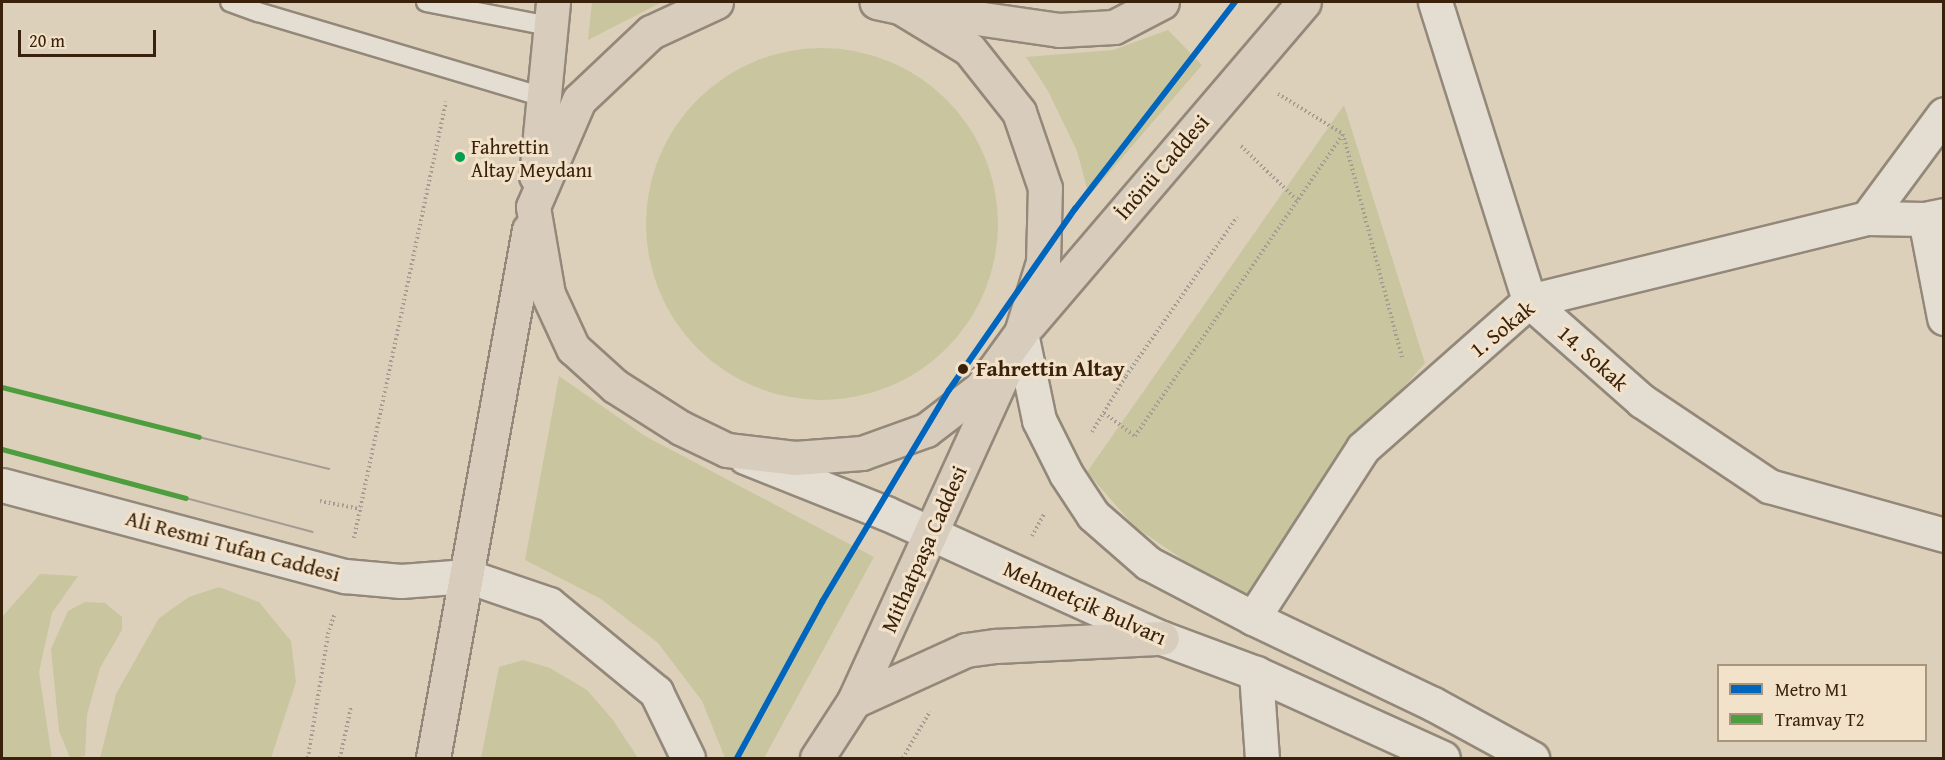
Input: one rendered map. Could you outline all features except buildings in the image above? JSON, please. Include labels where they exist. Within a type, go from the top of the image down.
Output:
[{"type":"main road","points":[[717,2],[651,32],[579,100],[534,207],[549,294],[573,348],[615,386],[681,428],[726,450],[795,458],[862,453],[926,430],[981,388],[1021,333],[1043,262],[1045,188],[1019,112],[969,49],[890,3]]},
{"type":"main road","points":[[890,3],[1059,30],[1114,27],[1162,2]]},
{"type":"main road","name":"İnönü Caddesi","points":[[1021,333],[1304,2]]},
{"type":"main road","points":[[1435,2],[1530,301]]},
{"type":"main road","points":[[433,759],[534,207],[551,14]]},
{"type":"main road","points":[[1867,218],[1944,114]]},
{"type":"main road","points":[[1934,217],[1944,318]]},
{"type":"main road","name":"1. Sokak","points":[[1253,618],[1364,448],[1530,301],[1867,218],[1934,217]]},
{"type":"main road","name":"14. Sokak","points":[[1530,301],[1642,401],[1769,486],[1944,535]]},
{"type":"main road","points":[[1021,333],[1039,420],[1066,474],[1093,515],[1148,563],[1253,618],[1433,704],[1532,759]]},
{"type":"main road","name":"Mithatpaşa Caddesi","points":[[818,759],[854,701],[932,534],[1021,333]]},
{"type":"main road","name":"Mehmetçik Bulvarı","points":[[726,450],[932,534],[1162,639],[1256,673],[1443,759]]},
{"type":"main road","name":"Ali Resmi Tufan Caddesi","points":[[2,484],[345,576],[400,581],[467,576]]},
{"type":"main road","points":[[467,576],[549,604],[604,648],[656,692],[688,759]]},
{"type":"main road","points":[[854,701],[966,650],[996,646],[1162,639]]},
{"type":"main road","points":[[1256,673],[1262,759]]},
{"type":"lane","points":[[230,2],[544,97]]},
{"type":"lane","points":[[426,2],[551,14]]},
{"type":"path","points":[[308,759],[328,634],[345,576],[360,509],[453,68]]},
{"type":"path","points":[[1278,94],[1343,134],[1402,356],[1396,365]]},
{"type":"path","points":[[1104,413],[1136,436],[1343,134]]},
{"type":"path","points":[[1241,147],[1297,201]]},
{"type":"path","points":[[1126,376],[1237,217]]},
{"type":"path","points":[[320,501],[360,509]]},
{"type":"path","points":[[340,759],[351,707]]},
{"type":"shaded area","points":[[592,2],[662,2],[588,40]]},
{"type":"shaded area","points":[[1168,30],[1202,65],[1089,196],[1077,151],[1048,91],[1026,57],[1113,50]]},
{"type":"shaded area","points":[[822,48],[856,51],[889,61],[934,88],[958,112],[985,157],[995,190],[998,224],[995,258],[985,291],[958,336],[934,360],[889,387],[856,397],[822,400],[788,397],[755,387],[710,360],[686,336],[659,291],[649,258],[646,224],[649,190],[659,157],[686,112],[710,88],[755,61],[788,51]]},
{"type":"shaded area","points":[[1344,105],[1425,363],[1369,427],[1249,605],[1134,526],[1087,472]]},
{"type":"shaded area","points":[[559,376],[645,436],[874,557],[764,758],[725,758],[702,701],[658,643],[601,599],[525,560]]},
{"type":"shaded area","points":[[40,574],[78,576],[52,613],[39,672],[52,758],[2,758],[2,617]]},
{"type":"shaded area","points":[[219,587],[259,602],[291,641],[296,682],[271,758],[100,758],[116,694],[159,618],[189,597]]},
{"type":"shaded area","points":[[85,602],[105,603],[122,617],[122,630],[100,668],[87,715],[85,756],[70,758],[59,731],[51,649],[68,611]]},
{"type":"shaded area","points":[[523,660],[550,668],[587,690],[613,720],[638,758],[481,758],[499,667]]},
{"type":"tram line","name":"T2","points":[[2,387],[199,437]]},
{"type":"tram line","points":[[199,437],[329,469]]},
{"type":"tram line","name":"T2","points":[[2,449],[186,498]]},
{"type":"tram line","points":[[186,498],[313,532]]},
{"type":"metro line","name":"M1","points":[[737,758],[822,602],[949,390],[1075,209],[1235,2]]},
{"type":"place","name":"Fahrettin Altay Meydanı","points":[[460,157]]},
{"type":"place","name":"Fahrettin Altay","points":[[963,369]]}]
